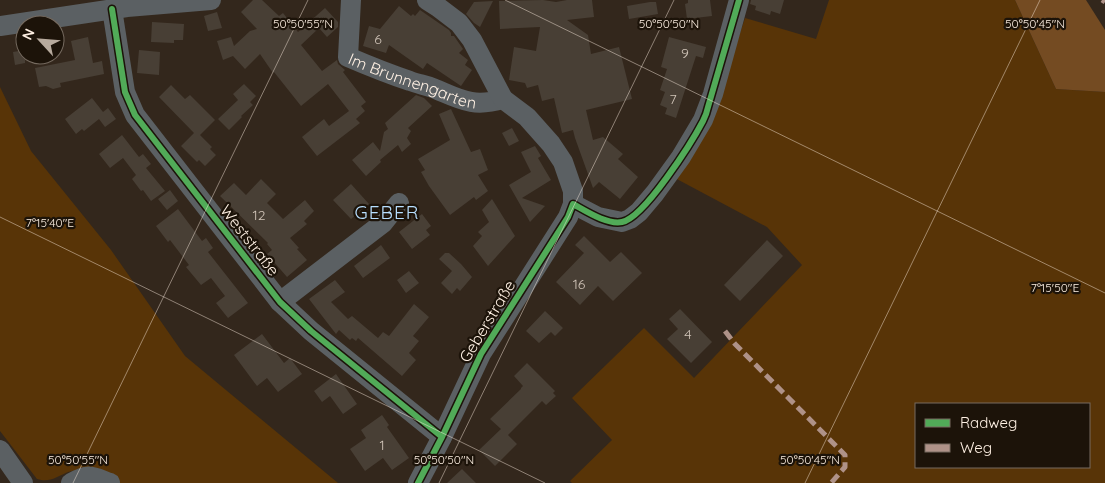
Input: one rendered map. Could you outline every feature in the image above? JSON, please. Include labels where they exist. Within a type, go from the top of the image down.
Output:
[{"type":"street","points":[[0,26],[112,9],[211,0]]},
{"type":"street","name":"Im Brunnengarten","points":[[351,0],[348,57],[470,102],[482,103],[503,99]]},
{"type":"street","points":[[427,0],[459,23],[472,40],[503,99],[528,118],[551,144],[563,162],[573,191],[573,204],[598,217],[622,222],[630,219],[638,212],[662,172],[703,120],[713,94],[739,0]]},
{"type":"street","name":"Weststraße","points":[[112,9],[125,92],[135,114],[280,302],[311,331],[442,437]]},
{"type":"street","points":[[280,302],[383,223],[399,203]]},
{"type":"street","name":"Geberstraße","points":[[418,483],[481,354],[568,217],[573,204]]},
{"type":"street","points":[[0,450],[23,483]]},
{"type":"street","points":[[71,483],[84,476],[92,476],[110,483]]},
{"type":"shaded area","points":[[829,0],[1015,0],[1056,89],[1105,92],[1105,483],[572,483],[570,481],[612,440],[572,398],[644,328],[694,378],[802,265],[767,227],[673,177],[710,124],[745,18],[816,39]]},
{"type":"shaded area","points":[[1015,0],[1086,0],[1105,30],[1105,92],[1056,89]]},
{"type":"shaded area","points":[[0,87],[31,151],[111,250],[185,356],[338,483],[91,483],[89,468],[68,472],[49,480],[37,479],[0,431]]},
{"type":"building","points":[[253,0],[262,0],[279,16],[283,13],[298,32],[325,8],[338,22],[338,27],[327,37],[319,28],[301,45],[322,71],[337,60],[338,64],[345,70],[343,72],[366,102],[361,106],[365,111],[356,119],[360,123],[317,156],[302,137],[324,119],[329,126],[349,111],[328,84],[301,106],[273,73],[260,54],[245,69],[233,56],[223,60],[217,41],[231,37],[234,46],[250,31],[257,29],[241,12]]},
{"type":"building","points":[[543,0],[556,2],[592,0],[594,17],[567,20],[588,35],[591,54],[619,47],[632,99],[586,110],[593,140],[603,137],[623,154],[618,159],[638,177],[620,199],[599,182],[593,188],[573,130],[562,133],[554,98],[542,101],[538,85],[527,88],[525,83],[509,80],[514,47],[536,51],[540,27],[500,29],[499,1]]},
{"type":"building","points":[[688,0],[710,0],[712,16],[687,19],[685,4],[688,3]]},
{"type":"building","points":[[751,0],[784,0],[780,14],[771,11],[770,15],[755,10],[756,6],[750,4]]},
{"type":"building","points":[[493,1],[480,27],[466,14],[474,2]]},
{"type":"building","points":[[656,2],[658,14],[629,19],[627,6]]},
{"type":"building","points":[[399,6],[411,16],[413,14],[415,16],[420,10],[449,30],[451,36],[454,36],[463,49],[459,53],[468,60],[465,65],[472,70],[461,86],[427,63],[423,69],[389,45],[386,53],[363,46],[369,26],[380,29]]},
{"type":"building","points":[[217,12],[222,28],[208,31],[204,16]]},
{"type":"building","points":[[152,22],[184,24],[183,40],[174,40],[174,43],[151,42]]},
{"type":"building","points":[[88,37],[93,63],[102,61],[104,74],[60,83],[61,87],[53,89],[46,86],[39,87],[35,68],[65,65],[65,62],[75,60],[71,41]]},
{"type":"building","points":[[669,37],[706,47],[703,58],[696,56],[676,118],[665,114],[667,108],[660,105],[665,92],[660,90],[667,69],[661,67]]},
{"type":"building","points":[[139,50],[160,52],[159,75],[137,73]]},
{"type":"building","points":[[244,84],[256,96],[250,102],[253,105],[229,130],[218,119],[238,100],[233,94]]},
{"type":"building","points":[[171,85],[185,99],[190,95],[215,120],[200,135],[212,147],[210,149],[216,155],[205,166],[199,160],[197,162],[181,146],[194,133],[159,97]]},
{"type":"building","points":[[416,95],[424,98],[432,106],[408,128],[411,131],[407,138],[411,144],[402,152],[398,145],[380,160],[381,162],[366,176],[352,160],[373,142],[380,151],[384,132],[388,129],[385,123]]},
{"type":"building","points":[[92,98],[103,112],[108,108],[116,119],[105,127],[99,119],[84,131],[82,129],[76,134],[65,119]]},
{"type":"building","points":[[451,109],[471,152],[480,149],[488,170],[478,175],[488,191],[476,200],[474,197],[450,215],[421,172],[425,170],[418,159],[450,140],[439,114]]},
{"type":"building","points":[[512,128],[519,141],[509,146],[502,133]]},
{"type":"building","points":[[122,135],[139,157],[143,154],[151,164],[146,168],[165,191],[151,201],[132,179],[136,175],[123,158],[110,168],[99,154]]},
{"type":"building","points":[[535,146],[541,156],[538,158],[551,180],[522,198],[545,206],[530,222],[509,185],[531,172],[521,152]]},
{"type":"building","points":[[261,179],[276,194],[267,203],[283,219],[305,200],[314,211],[304,221],[307,224],[290,238],[307,260],[287,277],[267,254],[272,250],[268,243],[220,196],[234,183],[246,195]]},
{"type":"building","points":[[351,184],[369,204],[351,219],[333,200]]},
{"type":"building","points":[[170,190],[178,201],[167,210],[158,199]]},
{"type":"building","points":[[492,199],[515,236],[488,266],[473,246],[482,236],[478,232],[489,222],[482,210]]},
{"type":"building","points":[[178,209],[202,241],[206,238],[213,248],[208,252],[248,303],[228,318],[216,303],[225,296],[211,278],[201,285],[186,267],[189,265],[170,240],[168,242],[156,226]]},
{"type":"building","points":[[422,214],[431,226],[426,230],[430,235],[412,249],[399,232]]},
{"type":"building","points":[[584,236],[610,262],[621,252],[642,273],[613,301],[598,286],[580,305],[556,282],[584,253],[575,245]]},
{"type":"building","points":[[767,240],[783,256],[740,301],[724,285]]},
{"type":"building","points":[[381,245],[390,258],[363,278],[354,266]]},
{"type":"building","points":[[445,253],[449,253],[472,277],[460,291],[457,288],[452,294],[441,283],[452,271],[439,259]]},
{"type":"building","points":[[409,271],[419,283],[406,293],[397,280]]},
{"type":"building","points":[[335,280],[345,292],[331,302],[348,319],[352,316],[378,338],[383,332],[389,336],[414,304],[429,317],[413,336],[419,341],[409,353],[416,360],[402,376],[358,338],[356,341],[352,338],[350,340],[339,330],[336,334],[309,299]]},
{"type":"building","points":[[680,309],[712,342],[691,363],[667,339],[678,329],[669,319]]},
{"type":"building","points":[[545,311],[563,328],[555,336],[551,332],[539,343],[526,331]]},
{"type":"building","points":[[262,334],[284,363],[290,358],[302,374],[278,392],[267,378],[257,386],[234,355]]},
{"type":"building","points":[[527,363],[555,391],[553,393],[556,396],[546,405],[542,401],[508,435],[517,444],[495,466],[479,450],[501,429],[490,419],[523,386],[514,376]]},
{"type":"building","points":[[336,374],[357,404],[343,414],[330,396],[322,402],[314,391]]},
{"type":"building","points":[[382,415],[389,425],[387,427],[409,458],[392,470],[383,458],[365,471],[350,449],[366,438],[361,430]]},
{"type":"building","points":[[462,469],[476,483],[447,483]]},
{"type":"marked path","points":[[725,331],[735,344],[845,455],[845,467],[831,483]]},
{"type":"cycle path","points":[[418,483],[481,354],[568,217],[573,204],[603,219],[622,222],[642,207],[667,178],[706,114],[739,0]]},
{"type":"cycle path","points":[[112,9],[125,92],[135,115],[280,302],[311,331],[442,437]]},
{"type":"district","name":"GEBER","points":[[387,212]]}]
